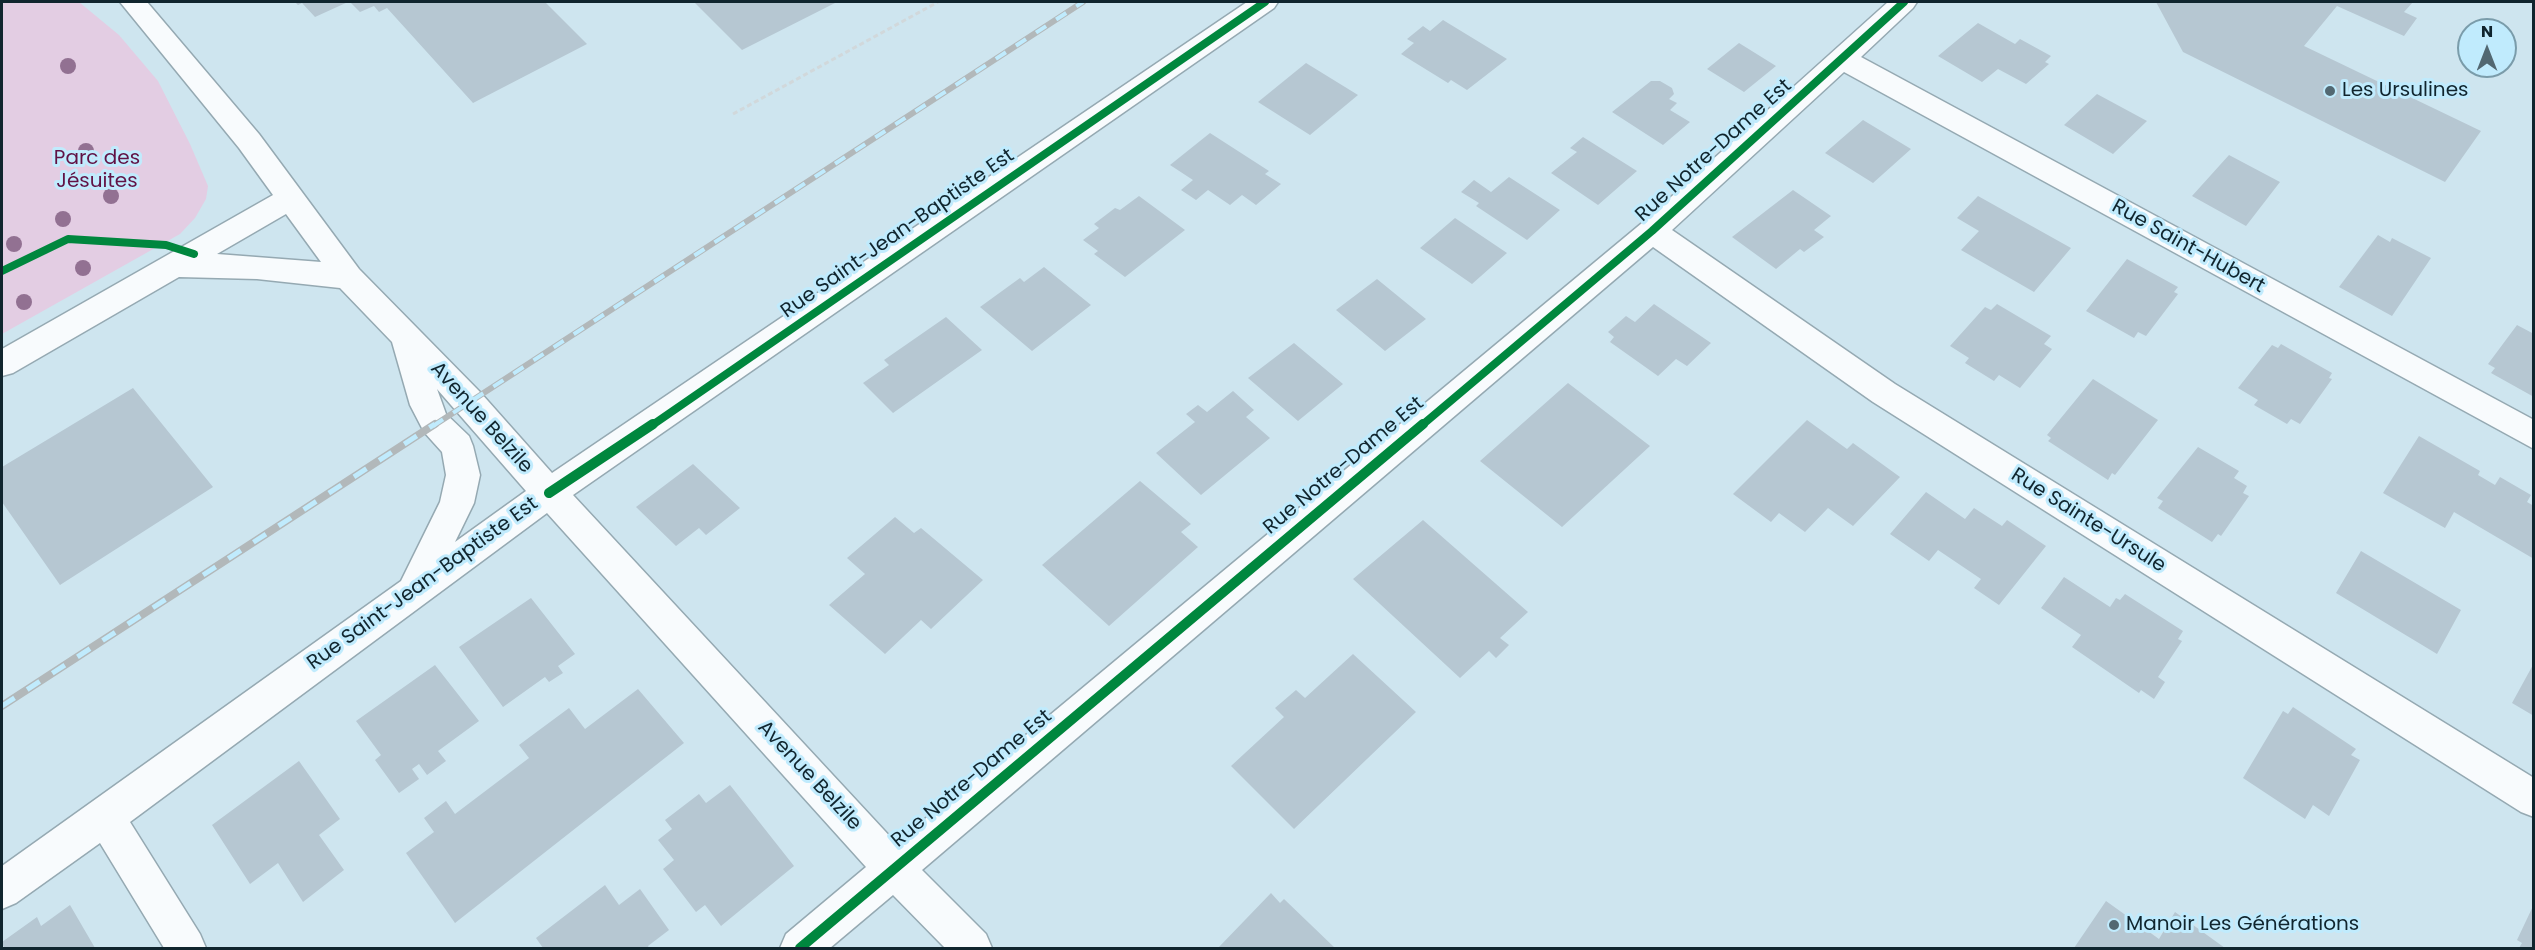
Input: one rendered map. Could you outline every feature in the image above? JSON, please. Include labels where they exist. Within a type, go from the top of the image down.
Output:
[{"type":"street","name":"Avenue Belzile","points":[[133,2],[249,141],[348,276],[469,401],[549,492],[894,869],[972,948]]},
{"type":"street","name":"Rue Saint-Jean-Baptiste Est","points":[[2,889],[105,818],[549,492],[636,437],[1265,2]]},
{"type":"street","name":"Rue Notre-Dame Est","points":[[800,948],[1652,231],[1844,59],[1904,2]]},
{"type":"street","name":"Rue Saint-Hubert","points":[[1844,59],[2534,436]]},
{"type":"street","points":[[2,364],[291,198]]},
{"type":"street","name":"Rue Sainte-Ursule","points":[[1652,231],[1884,393],[2534,799]]},
{"type":"street","points":[[176,265],[257,267],[348,276]]},
{"type":"street","points":[[405,335],[426,405],[435,423],[457,446],[463,476],[457,503],[414,591]]},
{"type":"street","points":[[105,818],[186,948]]},
{"type":"path","points":[[733,114],[938,2]]},
{"type":"green space","name":"Parc des Jésuites","points":[[2,2],[79,2],[119,35],[158,81],[190,144],[208,186],[206,199],[195,218],[180,234],[2,334]]},
{"type":"building","points":[[295,2],[348,2],[315,17],[302,3],[298,5]]},
{"type":"building","points":[[350,2],[545,2],[587,44],[473,103],[387,8],[379,12],[374,6],[360,12]]},
{"type":"building","points":[[694,2],[837,2],[742,50]]},
{"type":"building","name":"Les Ursulines","points":[[2156,2],[2413,2],[2404,12],[2417,18],[2404,36],[2337,6],[2304,46],[2481,131],[2445,182],[2183,52]]},
{"type":"building","points":[[1443,20],[1507,59],[1467,90],[1451,80],[1448,83],[1401,54],[1414,43],[1407,39],[1423,26],[1430,31]]},
{"type":"building","points":[[1978,23],[2015,44],[2020,39],[2051,56],[2045,62],[2049,64],[2026,84],[1998,69],[1982,82],[1938,56]]},
{"type":"building","points":[[1739,43],[1776,66],[1744,92],[1707,69]]},
{"type":"building","points":[[1306,63],[1358,95],[1310,135],[1258,102]]},
{"type":"building","points":[[1651,81],[1660,81],[1672,88],[1674,94],[1669,99],[1677,103],[1670,110],[1690,122],[1663,145],[1612,112]]},
{"type":"building","points":[[2097,94],[2147,121],[2113,154],[2064,125]]},
{"type":"building","points":[[1863,120],[1911,149],[1873,183],[1825,153]]},
{"type":"building","points":[[1210,133],[1269,171],[1265,174],[1281,184],[1256,205],[1242,195],[1230,205],[1208,190],[1196,200],[1181,190],[1193,180],[1170,165]]},
{"type":"building","points":[[1583,137],[1637,171],[1598,205],[1551,173],[1577,152],[1570,148]]},
{"type":"building","points":[[2229,155],[2280,182],[2246,226],[2192,196]]},
{"type":"building","points":[[1509,177],[1560,210],[1527,240],[1476,206],[1479,203],[1461,192],[1474,180],[1491,192]]},
{"type":"building","points":[[1793,190],[1831,216],[1814,230],[1824,237],[1804,252],[1800,249],[1776,269],[1732,237]]},
{"type":"building","points":[[1139,196],[1185,230],[1125,277],[1094,254],[1098,251],[1083,240],[1099,228],[1094,224],[1115,208],[1120,210]]},
{"type":"building","points":[[1978,196],[2071,248],[2034,292],[1961,250],[1979,231],[1957,218]]},
{"type":"building","points":[[1455,218],[1507,253],[1472,284],[1420,248]]},
{"type":"building","points":[[2378,235],[2390,242],[2392,238],[2431,258],[2392,316],[2339,287]]},
{"type":"building","points":[[2127,259],[2178,287],[2174,292],[2178,294],[2146,336],[2138,332],[2134,338],[2086,311]]},
{"type":"building","points":[[1044,267],[1091,305],[1032,351],[980,307],[1020,278],[1024,282]]},
{"type":"building","points":[[1377,279],[1426,319],[1385,351],[1336,310]]},
{"type":"building","points":[[1654,304],[1711,343],[1687,366],[1676,359],[1658,376],[1610,342],[1614,337],[1608,332],[1626,316],[1635,322]]},
{"type":"building","points":[[1997,304],[2051,336],[2044,344],[2052,349],[2020,388],[1999,375],[1994,381],[1965,363],[1969,358],[1950,346],[1985,307],[1991,310]]},
{"type":"building","points":[[946,317],[982,350],[893,413],[863,383],[889,365],[884,360]]},
{"type":"building","points":[[2517,325],[2534,334],[2534,397],[2491,373],[2495,368],[2488,364]]},
{"type":"building","points":[[1294,343],[1343,384],[1298,421],[1248,378]]},
{"type":"building","points":[[2281,344],[2332,373],[2329,378],[2332,379],[2300,424],[2291,419],[2287,424],[2254,405],[2258,400],[2238,388],[2272,345],[2278,348]]},
{"type":"building","points":[[2093,379],[2158,420],[2115,475],[2112,473],[2108,480],[2048,441],[2051,438],[2047,435]]},
{"type":"building","points":[[1568,383],[1650,446],[1562,527],[1480,461]]},
{"type":"building","points":[[133,388],[213,487],[60,585],[2,502],[2,467]]},
{"type":"building","points":[[1233,391],[1254,410],[1246,417],[1270,438],[1201,495],[1156,453],[1195,422],[1186,414],[1198,405],[1207,412]]},
{"type":"building","points":[[1807,420],[1847,449],[1853,443],[1900,477],[1853,526],[1828,508],[1805,532],[1779,513],[1771,522],[1733,494]]},
{"type":"building","points":[[2419,436],[2480,471],[2478,475],[2495,485],[2500,477],[2531,495],[2527,502],[2534,506],[2534,559],[2454,512],[2445,528],[2383,493]]},
{"type":"building","points":[[2198,447],[2239,471],[2234,478],[2247,486],[2243,493],[2249,496],[2221,536],[2218,534],[2212,542],[2158,508],[2163,501],[2157,498]]},
{"type":"building","points":[[693,464],[740,508],[706,535],[699,528],[676,546],[636,507]]},
{"type":"building","points":[[1140,481],[1191,524],[1181,532],[1198,547],[1109,626],[1042,565]]},
{"type":"building","points":[[1926,492],[1965,519],[1974,508],[2002,526],[2007,520],[2046,546],[1999,605],[1974,588],[1981,579],[1938,550],[1929,561],[1890,534]]},
{"type":"building","points":[[895,517],[914,533],[921,528],[983,580],[931,629],[921,620],[885,654],[829,605],[865,574],[847,558]]},
{"type":"building","points":[[1423,520],[1528,612],[1500,638],[1509,645],[1496,658],[1489,651],[1460,678],[1353,579]]},
{"type":"building","points":[[2361,551],[2461,610],[2437,654],[2336,593]]},
{"type":"building","points":[[2064,577],[2110,607],[2116,598],[2120,600],[2125,594],[2183,631],[2178,639],[2182,641],[2158,677],[2165,682],[2154,699],[2141,690],[2139,693],[2072,647],[2081,635],[2041,608]]},
{"type":"building","points":[[531,598],[575,654],[558,666],[563,673],[549,682],[545,677],[503,707],[459,647]]},
{"type":"building","points":[[1353,654],[1416,712],[1294,829],[1231,766],[1284,717],[1275,708],[1296,690],[1305,698]]},
{"type":"building","points":[[2534,663],[2534,716],[2512,703]]},
{"type":"building","points":[[435,665],[479,721],[438,751],[446,761],[427,775],[419,764],[412,769],[419,779],[399,793],[375,760],[381,755],[356,721]]},
{"type":"building","points":[[638,689],[684,743],[455,923],[406,853],[434,832],[424,818],[446,801],[455,814],[529,758],[519,745],[569,708],[585,729]]},
{"type":"building","points":[[2293,707],[2356,749],[2351,755],[2360,760],[2329,816],[2313,805],[2305,819],[2243,778],[2283,711],[2288,714]]},
{"type":"building","points":[[299,761],[340,819],[319,835],[344,870],[303,902],[278,863],[250,884],[212,825]]},
{"type":"building","points":[[730,785],[794,866],[721,926],[705,905],[696,912],[663,869],[674,860],[658,840],[672,829],[665,820],[699,794],[706,803]]},
{"type":"building","points":[[605,885],[619,905],[640,889],[669,930],[648,946],[649,948],[543,948],[536,938]]},
{"type":"building","points":[[1271,893],[1280,903],[1284,899],[1335,948],[1218,948]]},
{"type":"building","name":"Manoir Les Générations","points":[[2106,901],[2159,939],[2175,912],[2225,948],[2074,948]]},
{"type":"building","points":[[2534,904],[2534,948],[2519,948],[2522,943],[2517,940]]},
{"type":"building","points":[[70,905],[95,948],[4,948],[2,942],[37,917],[41,926]]},
{"type":"railway","points":[[433,426],[1083,2]]},
{"type":"railway","points":[[2,706],[435,424]]},
{"type":"cycle path","points":[[549,493],[626,443],[1265,2]]},
{"type":"cycle path","points":[[800,948],[1652,231],[1904,2]]},
{"type":"cycle path","points":[[2,271],[68,239],[166,245],[194,254]]},
{"type":"place","name":"Les Ursulines","points":[[2330,91]]},
{"type":"place","name":"Manoir Les Générations","points":[[2114,925]]}]
